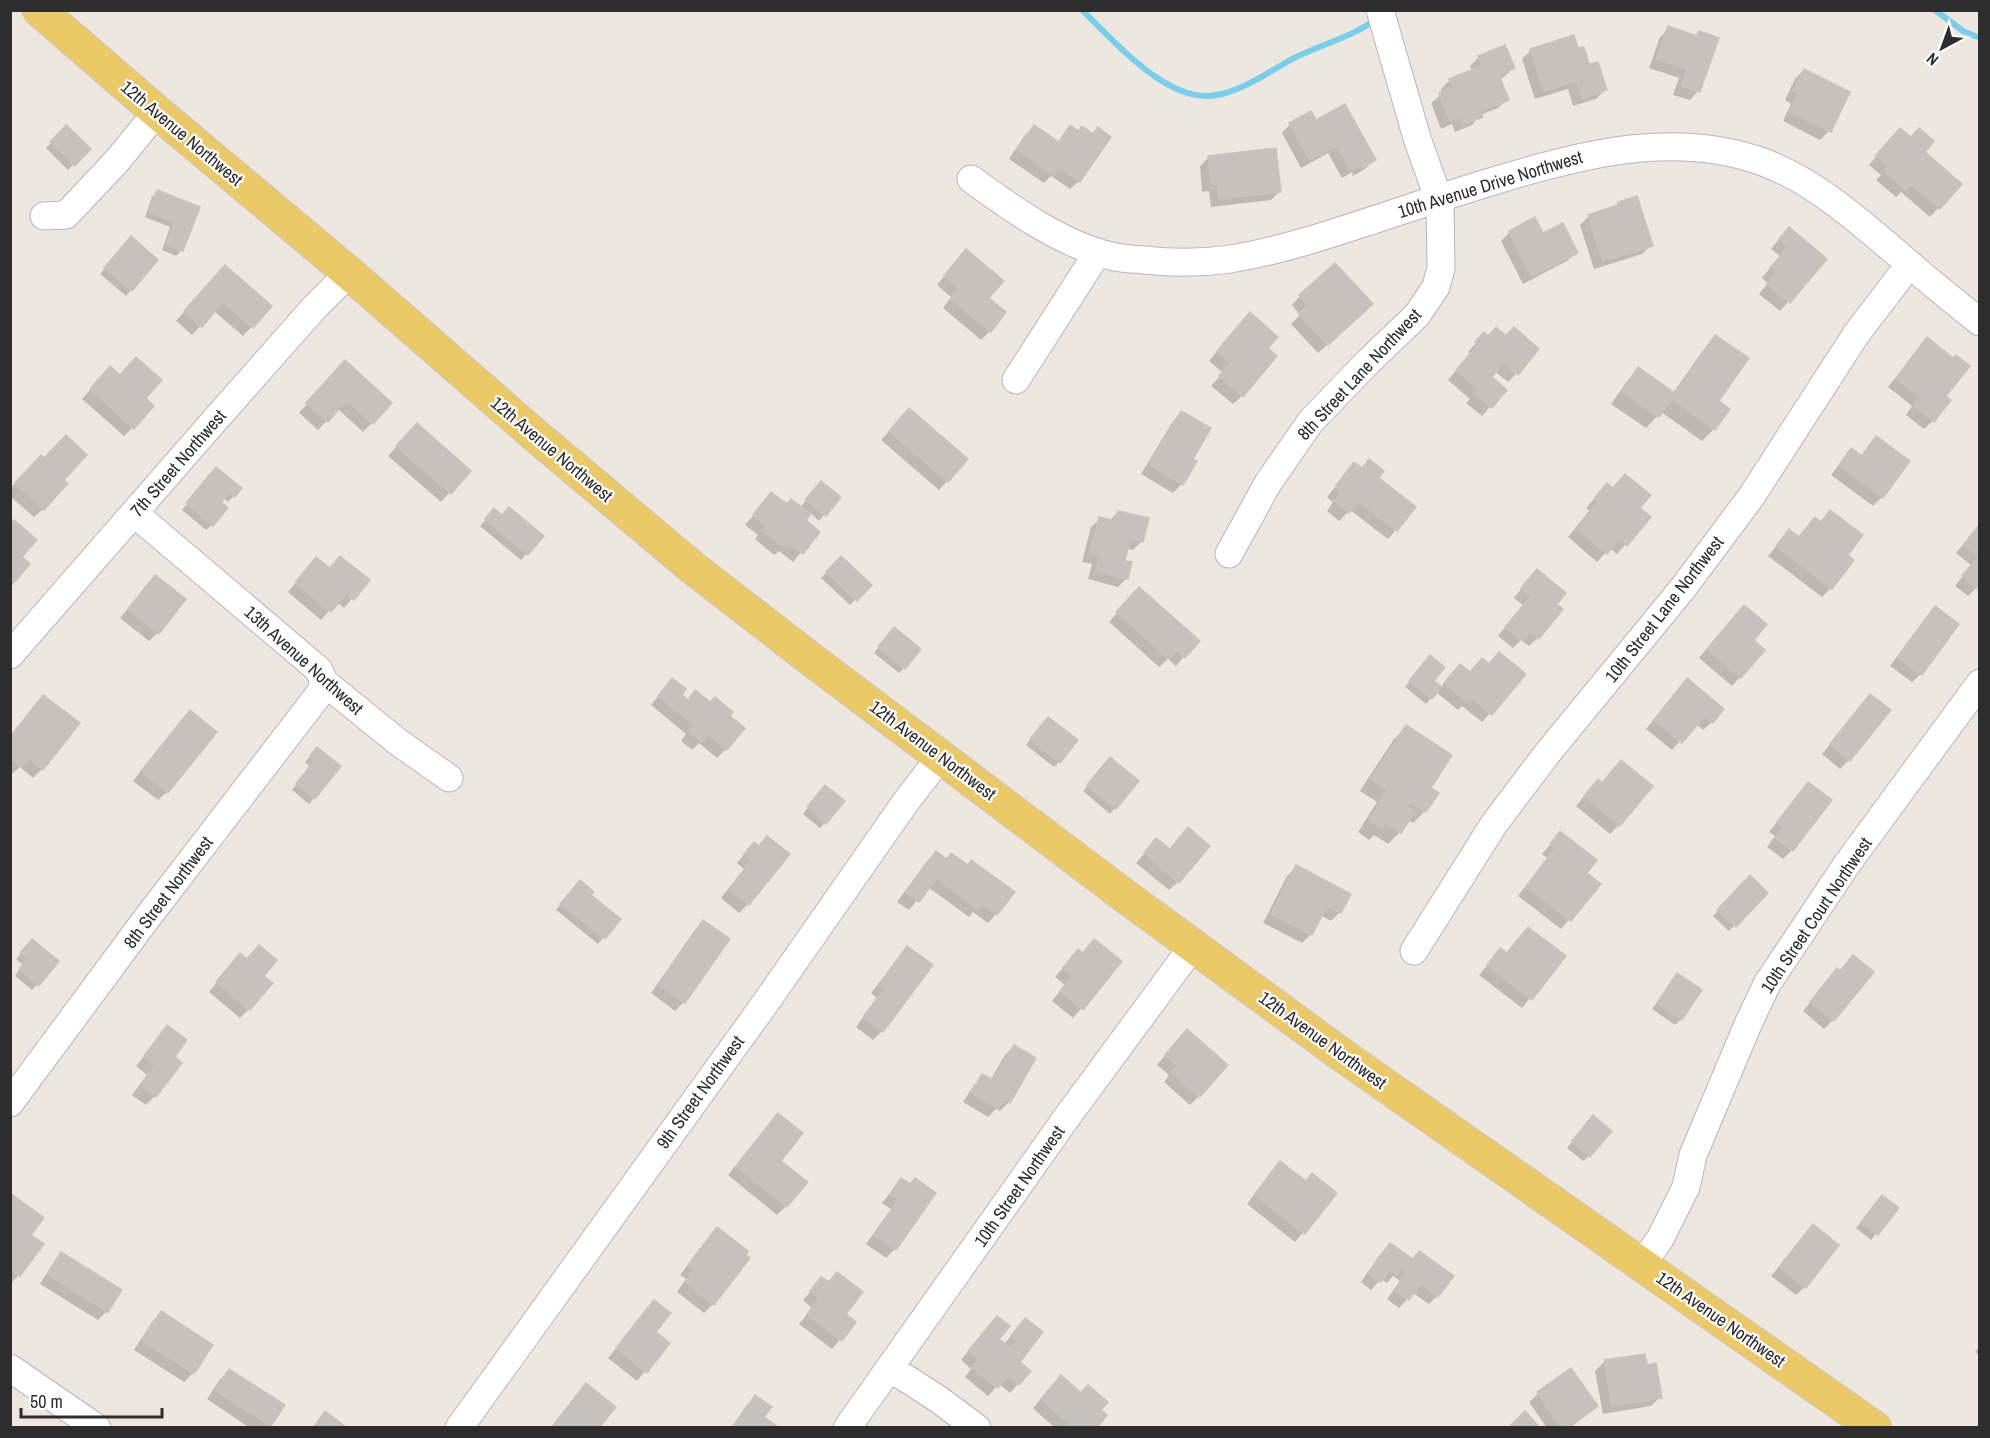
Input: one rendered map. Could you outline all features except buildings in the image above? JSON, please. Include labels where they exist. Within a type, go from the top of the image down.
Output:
[{"type":"main road","name":"12th Avenue Northwest","points":[[39,10],[693,568],[1193,946],[1342,1055],[1875,1428]]},
{"type":"street","name":"8th Street Lane Northwest","points":[[1229,554],[1268,483],[1311,421],[1417,315],[1436,287],[1441,268],[1438,198],[1417,138],[1380,10]]},
{"type":"street","points":[[44,216],[66,215],[116,162],[157,112]]},
{"type":"street","name":"10th Avenue Drive Northwest","points":[[971,179],[1010,208],[1038,225],[1098,252],[1112,257],[1170,263],[1200,263],[1244,258],[1355,227],[1438,198],[1558,161],[1630,148],[1702,147],[1763,162],[1819,190],[1980,322]]},
{"type":"street","points":[[1016,380],[1098,252]]},
{"type":"street","name":"10th Street Lane Northwest","points":[[1414,951],[1494,824],[1546,755],[1683,588],[1751,497],[1857,333],[1909,264]]},
{"type":"street","name":"7th Street Northwest","points":[[10,655],[276,351],[349,273]]},
{"type":"street","name":"13th Avenue Northwest","points":[[134,513],[320,670],[324,682],[398,742],[449,778]]},
{"type":"street","name":"8th Street Northwest","points":[[10,1103],[144,922],[320,693],[324,682]]},
{"type":"street","name":"10th Street Court Northwest","points":[[1642,1264],[1664,1232],[1686,1187],[1694,1155],[1767,984],[1842,873],[1980,683]]},
{"type":"street","name":"9th Street Northwest","points":[[459,1428],[764,1005],[905,803],[941,756]]},
{"type":"street","name":"10th Street Northwest","points":[[847,1428],[1067,1117],[1193,946]]},
{"type":"street","points":[[10,1368],[98,1428]]},
{"type":"street","points":[[890,1368],[977,1428]]},
{"type":"waterway","points":[[1082,10],[1146,70],[1183,91],[1202,96],[1222,94],[1241,87],[1292,59],[1355,32],[1375,20]]},
{"type":"waterway","points":[[1935,10],[1963,31],[1980,38]]}]
